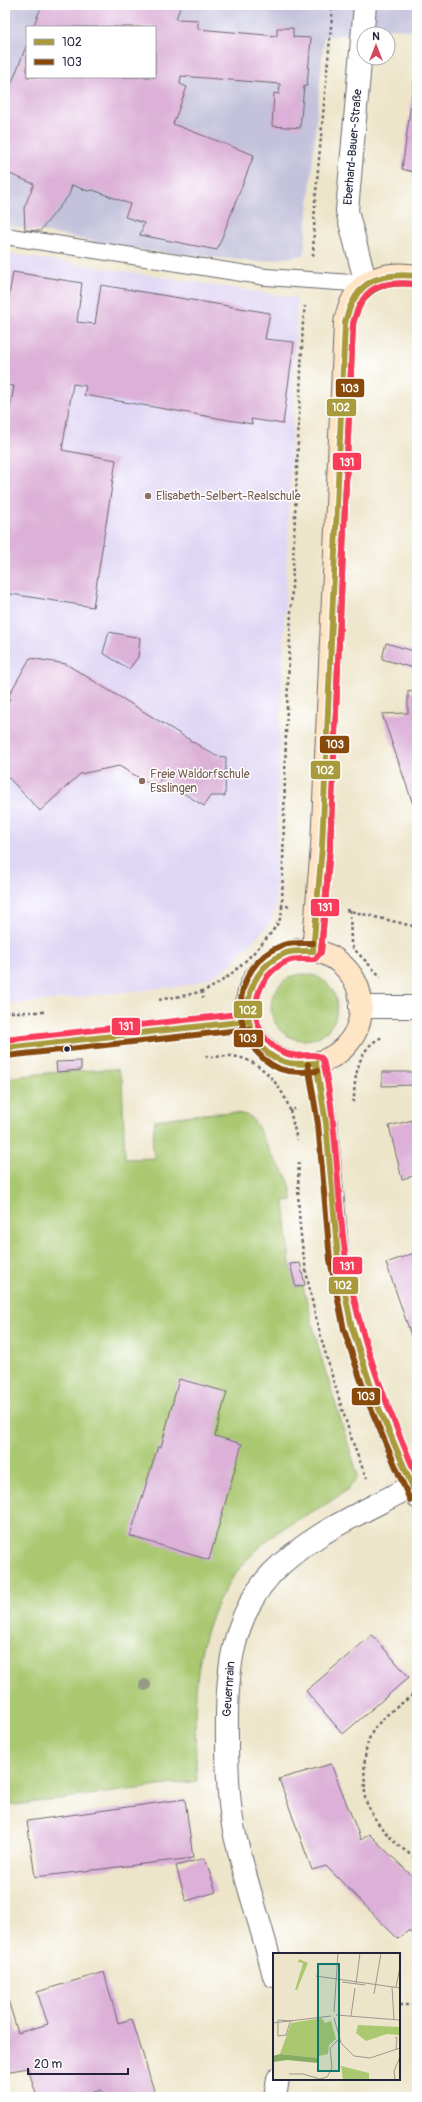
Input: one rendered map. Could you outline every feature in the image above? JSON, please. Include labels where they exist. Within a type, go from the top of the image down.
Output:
[{"type":"street","name":"Eberhard-Bauer-Straße","points":[[365,5],[348,211],[366,284]]},
{"type":"street","points":[[312,951],[322,847],[344,323],[351,301],[366,284],[383,276],[394,274],[417,276]]},
{"type":"street","points":[[312,951],[333,956],[346,967],[356,984],[360,1007],[356,1029],[347,1044],[328,1059],[316,1063],[294,1064],[274,1056],[257,1040],[248,1021],[246,1006],[249,992],[254,980],[263,967],[273,959],[285,953],[312,951]]},
{"type":"street","points":[[360,1007],[417,1007]]},
{"type":"street","points":[[5,1048],[248,1021]]},
{"type":"street","points":[[316,1063],[326,1122],[335,1232],[344,1293],[352,1328],[375,1399],[414,1491]]},
{"type":"street","name":"Geuernrain","points":[[273,1973],[243,1868],[229,1799],[227,1767],[227,1693],[233,1646],[240,1624],[256,1594],[272,1574],[288,1558],[321,1533],[414,1491]]},
{"type":"street","points":[[274,2097],[278,2080]]},
{"type":"lane","points":[[5,236],[266,277],[366,284]]},
{"type":"path","points":[[157,1000],[202,991],[212,987],[236,970],[274,928],[281,916],[282,906]]},
{"type":"path","points":[[5,1012],[46,1012]]},
{"type":"path","points":[[417,1691],[379,1723],[372,1734],[365,1759],[365,1798],[367,1804],[377,1822],[388,1834],[417,1859]]},
{"type":"path","points":[[400,2006],[417,2006]]},
{"type":"shaded area","points":[[5,5],[417,5],[417,32],[396,28],[396,26],[356,26],[356,33],[324,37],[304,255],[260,262],[142,250],[5,225]]},
{"type":"shaded area","points":[[5,253],[297,298],[275,908],[273,917],[267,926],[229,966],[209,978],[189,985],[5,1005]]},
{"type":"green space","points":[[297,974],[311,974],[323,979],[332,988],[337,1000],[335,1020],[328,1031],[311,1040],[297,1040],[285,1035],[276,1026],[271,1014],[271,1000],[276,988],[285,979]]},
{"type":"green space","points":[[118,1070],[122,1080],[125,1159],[156,1158],[152,1149],[155,1120],[204,1114],[232,1113],[243,1114],[250,1117],[256,1124],[271,1154],[286,1175],[290,1186],[292,1200],[284,1201],[290,1264],[296,1287],[303,1286],[321,1357],[358,1476],[347,1490],[292,1523],[263,1544],[238,1571],[218,1603],[205,1636],[198,1672],[195,1708],[197,1781],[6,1806],[5,1819],[5,1078],[57,1072]]},
{"type":"building","points":[[42,5],[181,5],[176,19],[198,20],[198,29],[277,36],[277,28],[293,28],[293,37],[311,38],[307,86],[304,86],[300,128],[272,126],[274,93],[279,94],[280,84],[181,76],[180,84],[187,87],[173,124],[254,155],[217,250],[140,235],[144,223],[125,217],[130,204],[93,190],[88,191],[72,185],[69,195],[40,231],[25,230],[24,208],[34,184],[5,172],[5,100],[26,47],[26,78],[156,78],[156,26],[33,26]]},
{"type":"building","points":[[417,67],[417,173],[402,169]]},
{"type":"building","points":[[13,272],[82,283],[77,322],[95,324],[101,285],[270,313],[265,339],[294,342],[283,424],[251,419],[252,424],[84,395],[86,386],[73,384],[62,450],[116,460],[93,607],[5,593],[5,529],[8,511],[5,510],[5,413],[9,414],[14,386],[5,385],[5,320]]},
{"type":"building","points":[[109,632],[140,638],[138,657],[129,669],[103,653]]},
{"type":"building","points":[[386,643],[417,652],[417,669],[382,659]]},
{"type":"building","name":"Freie Waldorfschule Esslingen","points":[[30,658],[66,664],[216,756],[226,757],[225,796],[210,796],[204,806],[161,779],[155,787],[119,766],[80,774],[40,811],[5,774],[5,700],[9,701],[10,693]]},
{"type":"building","points":[[408,691],[417,693],[417,816],[382,714],[408,713]]},
{"type":"building","points":[[81,1061],[81,1070],[57,1072],[56,1062]]},
{"type":"building","points":[[382,1072],[415,1072],[416,1085],[382,1086]]},
{"type":"building","points":[[417,1119],[417,1175],[402,1179],[389,1126]]},
{"type":"building","points":[[417,1252],[417,1352],[386,1263]]},
{"type":"building","points":[[300,1263],[305,1285],[296,1287],[290,1264]]},
{"type":"building","points":[[179,1379],[227,1392],[215,1436],[242,1444],[209,1560],[130,1536],[158,1446],[161,1447]]},
{"type":"building","points":[[372,1635],[409,1677],[343,1734],[306,1691]]},
{"type":"building","points":[[331,1764],[361,1840],[369,1834],[417,1881],[417,1935],[408,1931],[398,1939],[326,1866],[312,1870],[279,1779]]},
{"type":"building","points":[[185,1799],[193,1858],[35,1877],[27,1821]]},
{"type":"building","points":[[205,1858],[216,1892],[186,1901],[176,1866]]},
{"type":"building","points":[[104,1972],[118,2023],[132,2019],[155,2094],[147,2097],[104,2097],[102,2090],[87,2094],[88,2097],[37,2097],[28,2068],[5,2072],[5,1990],[18,2033],[48,2024],[37,1992]]},
{"type":"transit line","name":"102","points":[[313,951],[322,847],[345,323],[349,309],[355,298],[361,289],[369,283],[379,278],[390,276],[417,276]]},
{"type":"transit line","name":"131","points":[[416,284],[403,283],[382,285],[374,289],[367,294],[362,301],[353,324],[330,847],[321,952],[315,959],[291,960],[277,967],[268,976],[261,987],[257,999],[256,1012],[258,1024],[264,1036],[273,1046],[282,1052],[296,1055],[314,1055],[321,1057],[323,1060],[332,1110],[340,1209],[346,1259],[358,1316],[384,1397],[417,1477]]},
{"type":"transit line","name":"103","points":[[321,952],[330,847],[353,324],[362,302],[374,289],[392,284],[416,284]]},
{"type":"transit line","name":"103","points":[[313,943],[286,944],[265,955],[251,970],[243,987],[241,1006],[243,1025],[250,1043],[263,1058],[280,1069],[298,1072],[317,1071]]},
{"type":"transit line","name":"102","points":[[313,951],[289,952],[270,962],[258,975],[251,991],[248,1008],[250,1025],[257,1041],[268,1053],[289,1063],[316,1063]]},
{"type":"transit line","name":"131","points":[[5,1040],[247,1013]]},
{"type":"transit line","name":"102","points":[[5,1048],[248,1021]]},
{"type":"transit line","name":"103","points":[[6,1056],[249,1029]]},
{"type":"transit line","name":"102","points":[[316,1063],[326,1123],[338,1259],[352,1328],[375,1399],[417,1497]]},
{"type":"transit line","name":"103","points":[[308,1064],[318,1124],[330,1260],[344,1330],[368,1402],[410,1500]]},
{"type":"place","name":"Elisabeth-Selbert-Realschule","points":[[148,496]]},
{"type":"place","name":"Freie Waldorfschule Esslingen","points":[[142,781]]}]
